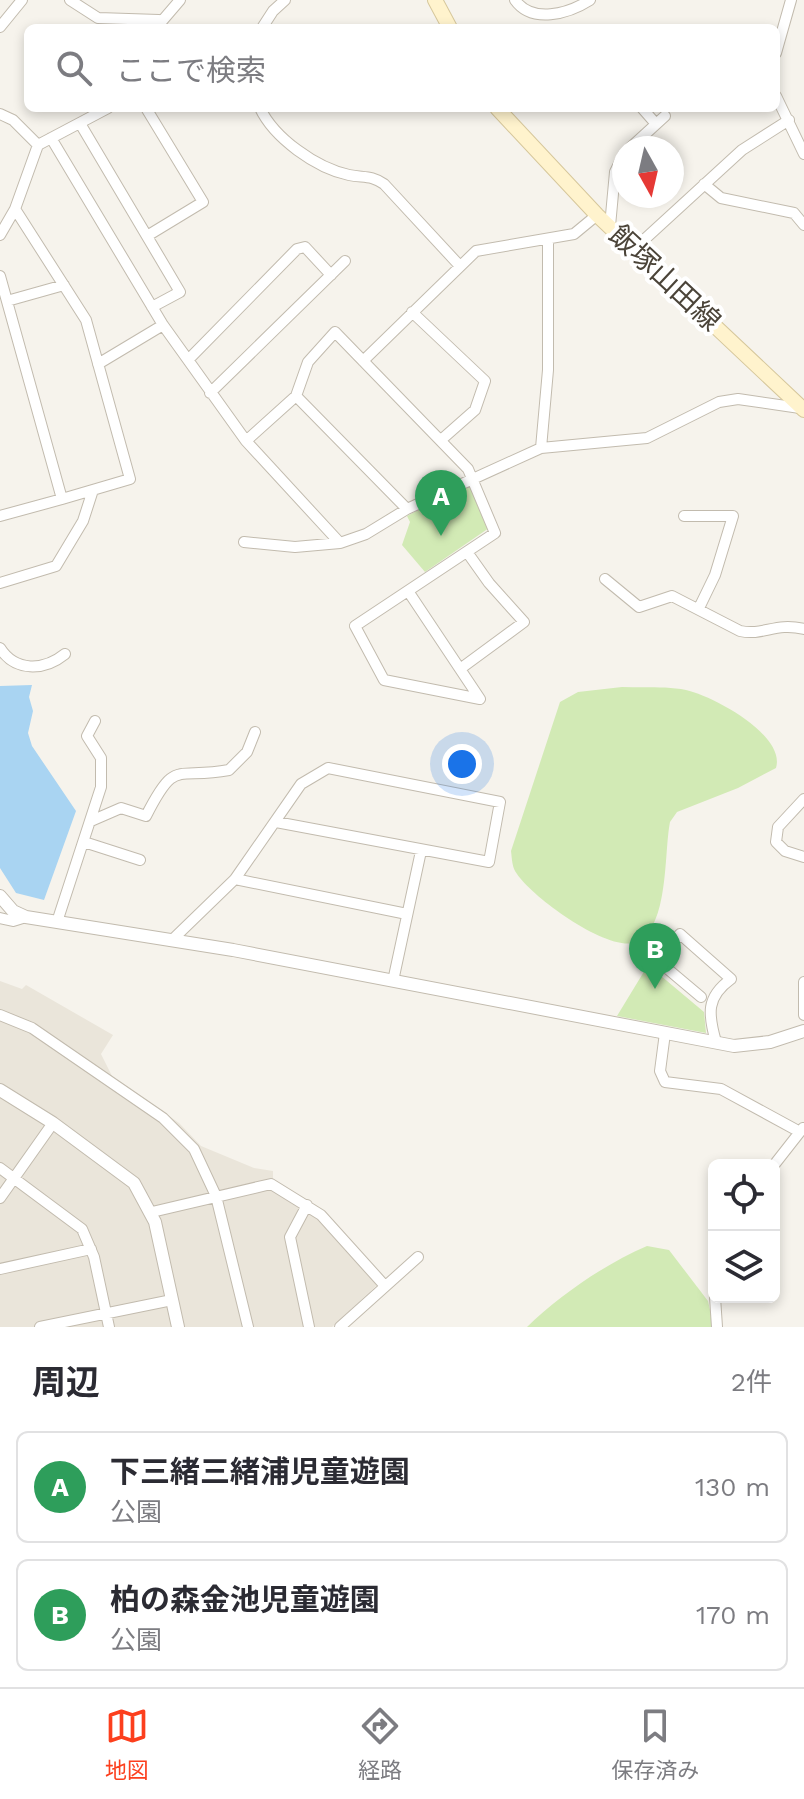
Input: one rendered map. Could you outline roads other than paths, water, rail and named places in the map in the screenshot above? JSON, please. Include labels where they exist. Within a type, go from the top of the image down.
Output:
[{"type":"main road","points":[[435,0],[448,24]]},
{"type":"main road","name":"飯塚山田線","points":[[501,112],[597,215],[803,409]]},
{"type":"street","points":[[0,27],[22,0]]},
{"type":"street","points":[[70,0],[98,18],[157,24],[180,0]]},
{"type":"street","points":[[265,24],[285,0]]},
{"type":"street","points":[[515,0],[523,11],[533,15],[553,14],[590,0]]},
{"type":"street","points":[[780,39],[791,0]]},
{"type":"street","points":[[780,103],[804,154]]},
{"type":"street","points":[[0,235],[15,209],[38,145],[102,112]]},
{"type":"street","points":[[147,236],[203,202],[148,112]]},
{"type":"street","points":[[262,112],[289,144],[349,175],[372,175],[384,184],[459,265]]},
{"type":"street","points":[[646,112],[656,124]]},
{"type":"street","points":[[0,114],[38,145]]},
{"type":"street","points":[[643,136],[665,116]]},
{"type":"street","points":[[634,249],[742,150],[789,120]]},
{"type":"street","points":[[81,125],[180,292],[152,307]]},
{"type":"street","points":[[51,138],[163,325],[210,393],[246,441],[340,543]]},
{"type":"street","points":[[704,184],[721,198],[794,213],[804,225]]},
{"type":"street","points":[[610,226],[612,204]]},
{"type":"street","points":[[0,516],[130,479],[86,320],[15,209]]},
{"type":"street","points":[[363,361],[476,251],[574,234],[597,215]]},
{"type":"street","points":[[541,448],[548,370],[548,239]]},
{"type":"street","points":[[188,360],[297,249],[305,247],[331,275]]},
{"type":"street","points":[[210,393],[345,261]]},
{"type":"street","points":[[0,276],[62,499]]},
{"type":"street","points":[[7,301],[64,285]]},
{"type":"street","points":[[412,312],[485,381],[475,410],[441,440]]},
{"type":"street","points":[[98,364],[163,325]]},
{"type":"street","points":[[246,441],[296,396],[308,362],[335,332],[468,469],[495,533],[355,626],[384,680],[480,699],[408,591]]},
{"type":"street","points":[[296,396],[407,509]]},
{"type":"street","points":[[244,542],[295,547],[340,543],[366,534],[407,509],[541,448],[647,438],[698,411],[738,399],[803,409]]},
{"type":"street","points":[[0,583],[56,566],[83,521],[93,490]]},
{"type":"street","points":[[684,516],[733,516],[715,575],[699,608]]},
{"type":"street","points":[[460,669],[524,622],[489,583],[467,552]]},
{"type":"street","points":[[605,579],[639,607],[672,596],[740,631],[752,633],[784,624],[804,629]]},
{"type":"street","points":[[0,648],[11,663],[28,667],[56,661],[65,654]]},
{"type":"street","points":[[57,922],[91,821],[102,769],[101,758],[87,736],[95,721]]},
{"type":"street","points":[[91,821],[121,808],[146,816],[162,784],[172,776],[182,772],[229,770],[247,752],[255,732]]},
{"type":"street","points":[[171,941],[235,879],[301,784],[328,768],[500,802],[489,862],[276,822]]},
{"type":"street","points":[[804,799],[778,827],[776,842],[785,851],[804,858]]},
{"type":"street","points":[[84,842],[140,860]]},
{"type":"street","points":[[393,981],[421,851]]},
{"type":"street","points":[[235,879],[407,914]]},
{"type":"street","points":[[0,896],[13,911],[26,917],[393,981],[716,1042],[751,1046],[804,1031]]},
{"type":"street","points":[[0,918],[13,921],[26,917]]},
{"type":"street","points":[[701,997],[657,960],[680,934],[731,979],[710,1000],[709,1011],[716,1042]]},
{"type":"street","points":[[804,982],[804,1015]]},
{"type":"street","points":[[0,1015],[32,1028],[179,1132],[194,1149],[216,1196],[248,1327]]},
{"type":"street","points":[[665,1033],[660,1071],[665,1082],[721,1089],[802,1129],[779,1159]]},
{"type":"street","points":[[0,1090],[123,1172],[152,1212],[178,1327]]},
{"type":"street","points":[[0,1198],[53,1123]]},
{"type":"street","points":[[0,1168],[74,1221],[91,1249],[109,1327]]},
{"type":"street","points":[[152,1212],[271,1184],[307,1205],[331,1226],[385,1286]]},
{"type":"street","points":[[307,1205],[290,1237],[309,1327]]},
{"type":"street","points":[[0,1269],[91,1249]]},
{"type":"street","points":[[340,1327],[418,1257]]},
{"type":"street","points":[[40,1327],[172,1300]]},
{"type":"street","points":[[715,1303],[717,1327]]},
{"type":"water","points":[[32,685],[29,697],[33,711],[28,733],[32,746],[76,811],[44,900],[16,893],[0,868],[0,686]]},
{"type":"place","name":"下三緒三緒浦児童遊園","points":[[441,536]]},
{"type":"place","name":"柏の森金池児童遊園","points":[[655,989]]}]
